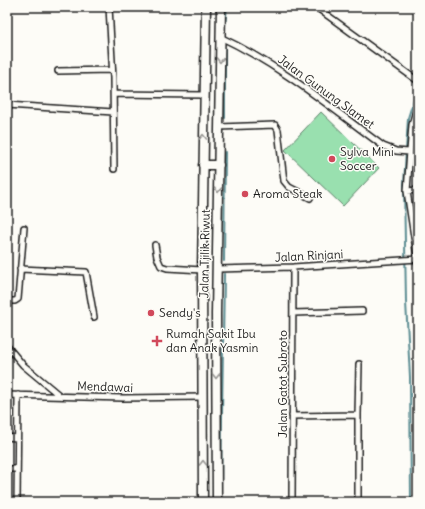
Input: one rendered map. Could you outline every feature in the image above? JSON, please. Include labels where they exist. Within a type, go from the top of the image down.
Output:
[{"type":"highway","name":"Jalan Tjilik Riwut","points":[[203,502],[202,270],[206,7]]},
{"type":"highway","name":"Jalan Tjilik Riwut","points":[[217,502],[216,314],[218,269],[221,7]]},
{"type":"highway","points":[[203,165],[218,165]]},
{"type":"street","points":[[109,7],[114,94],[114,170]]},
{"type":"street","points":[[316,7],[416,79]]},
{"type":"street","name":"Jalan Gunung Slamet","points":[[220,37],[258,57],[299,82],[383,146],[408,152]]},
{"type":"street","points":[[58,71],[112,70]]},
{"type":"street","points":[[114,94],[204,95]]},
{"type":"street","points":[[418,103],[412,125],[408,152],[408,191],[418,263]]},
{"type":"street","points":[[7,105],[113,112]]},
{"type":"street","points":[[219,127],[275,125],[278,130],[284,181],[289,187],[310,198]]},
{"type":"street","points":[[408,191],[418,190]]},
{"type":"street","points":[[7,301],[15,301],[18,299],[24,228]]},
{"type":"street","points":[[155,245],[156,256],[161,266],[167,268],[202,270]]},
{"type":"street","name":"Jalan Rinjani","points":[[218,269],[292,267],[418,259]]},
{"type":"street","name":"Jalan Gatot Subroto","points":[[292,267],[292,502]]},
{"type":"street","points":[[20,269],[86,272],[94,317]]},
{"type":"street","points":[[293,313],[362,310]]},
{"type":"street","points":[[7,346],[14,355],[59,395]]},
{"type":"street","points":[[7,355],[14,355]]},
{"type":"street","points":[[358,502],[359,364]]},
{"type":"street","name":"Mendawai","points":[[7,395],[59,395],[123,398],[203,397]]},
{"type":"street","points":[[17,502],[16,438],[18,395]]},
{"type":"street","points":[[292,416],[358,415]]},
{"type":"street","points":[[7,438],[16,438]]},
{"type":"street","points":[[7,469],[16,469]]},
{"type":"green space","name":"Sylva Mini Soccer","points":[[321,112],[379,168],[343,206],[285,150]]},
{"type":"waterway","points":[[225,26],[227,7]]},
{"type":"waterway","points":[[225,48],[225,118]]},
{"type":"waterway","points":[[411,502],[410,377],[406,302],[404,184],[408,118],[418,86]]},
{"type":"waterway","points":[[224,261],[225,152]]},
{"type":"waterway","points":[[221,489],[224,274]]},
{"type":"place","name":"Sylva Mini Soccer","points":[[332,159]]},
{"type":"place","name":"Aroma Steak","points":[[245,194]]},
{"type":"place","name":"Sendy's","points":[[151,313]]},
{"type":"place","name":"Rumah Sakit Ibu dan Anak Yasmin","points":[[157,341]]}]
